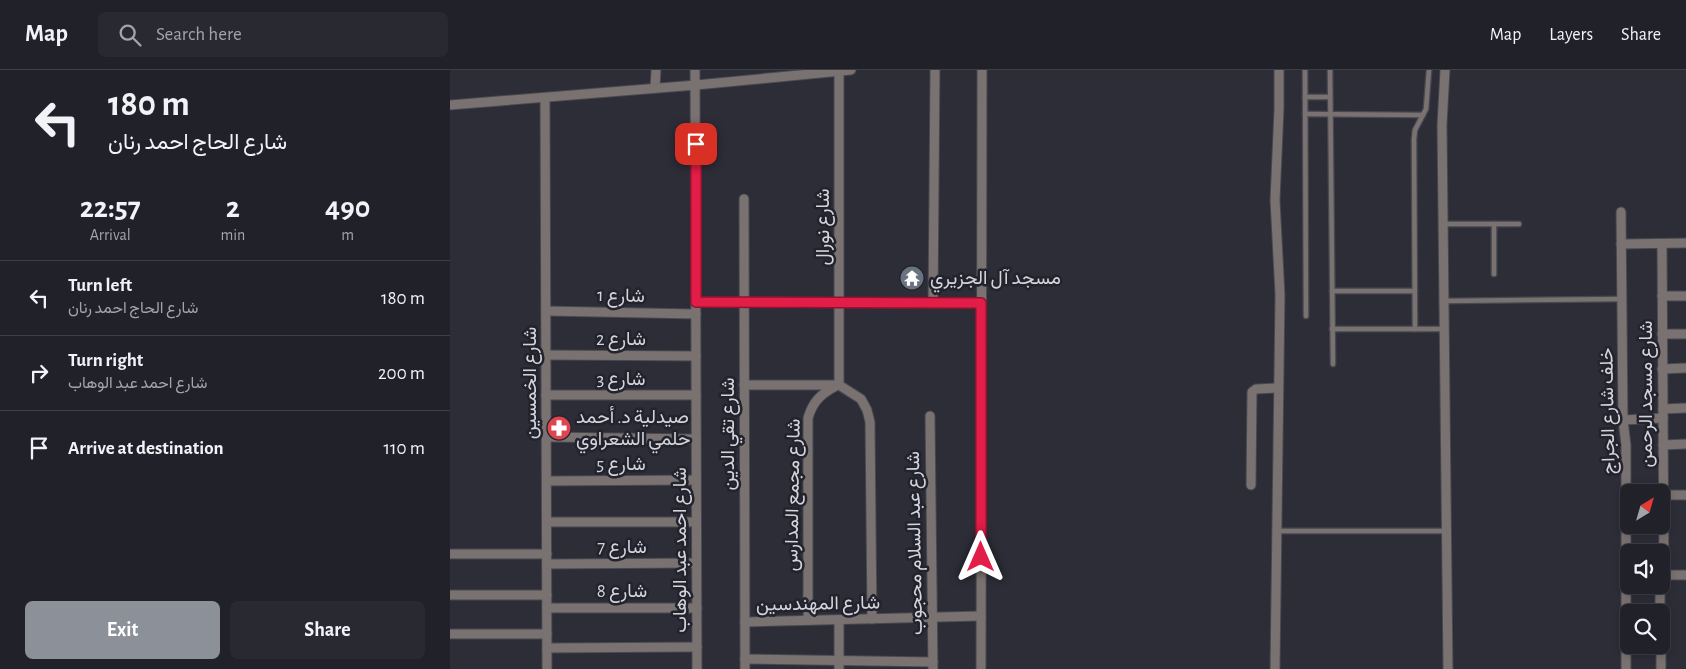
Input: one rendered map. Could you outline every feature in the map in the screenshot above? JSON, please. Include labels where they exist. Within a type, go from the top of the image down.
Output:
[{"type":"street","points":[[655,88],[656,70]]},
{"type":"street","name":"شارع احمد عبد الوهاب","points":[[695,70],[697,669]]},
{"type":"street","name":"شارع نورال","points":[[839,70],[839,385]]},
{"type":"street","points":[[450,105],[851,70]]},
{"type":"street","points":[[934,303],[935,70]]},
{"type":"street","points":[[981,669],[982,70]]},
{"type":"street","points":[[1275,669],[1280,295],[1275,200],[1279,70]]},
{"type":"street","points":[[1445,70],[1442,125],[1448,669]]},
{"type":"street","name":"شارع الخمسين","points":[[545,98],[547,669]]},
{"type":"street","name":"شارع تقي الدين","points":[[744,199],[745,669]]},
{"type":"street","name":"خلف شارع الجراج","points":[[1621,212],[1628,544]]},
{"type":"street","points":[[1621,244],[1686,243]]},
{"type":"street","name":"شارع مسجد الرحمن","points":[[1662,244],[1663,484]]},
{"type":"street","points":[[1662,296],[1686,296]]},
{"type":"street","points":[[696,302],[981,303]]},
{"type":"street","name":"شارع 1","points":[[546,311],[696,314]]},
{"type":"street","points":[[1662,334],[1686,334]]},
{"type":"street","name":"شارع 2","points":[[546,355],[696,356]]},
{"type":"street","points":[[1662,369],[1686,368]]},
{"type":"street","points":[[744,385],[839,385],[861,399],[867,410],[870,422],[872,619]]},
{"type":"street","name":"شارع مجمع المدارس","points":[[808,620],[808,418],[811,407],[818,397],[839,385]]},
{"type":"street","points":[[1251,486],[1252,392],[1256,389],[1278,388]]},
{"type":"street","name":"شارع 3","points":[[546,395],[696,395]]},
{"type":"street","points":[[1624,420],[1686,408]]},
{"type":"street","name":"شارع عبد السلام محجوب","points":[[930,416],[933,666]]},
{"type":"street","points":[[547,437],[696,438]]},
{"type":"street","points":[[1663,445],[1686,444]]},
{"type":"street","name":"شارع 5","points":[[547,481],[696,480]]},
{"type":"street","points":[[1670,495],[1686,495]]},
{"type":"street","points":[[547,522],[696,522]]},
{"type":"street","name":"شارع 7","points":[[450,554],[696,563]]},
{"type":"street","points":[[1670,575],[1686,575]]},
{"type":"street","name":"خلف شارع الجراج","points":[[1626,669],[1628,594]]},
{"type":"street","points":[[450,595],[547,595]]},
{"type":"street","name":"شارع 8","points":[[547,608],[697,608]]},
{"type":"street","name":"شارع المهندسين","points":[[745,622],[981,616]]},
{"type":"street","points":[[839,665],[840,620]]},
{"type":"street","points":[[450,634],[547,634]]},
{"type":"street","points":[[547,648],[697,647]]},
{"type":"street","points":[[1661,654],[1661,669]]},
{"type":"street","points":[[745,659],[839,665],[933,666]]},
{"type":"lane","points":[[1305,70],[1306,316]]},
{"type":"lane","points":[[1330,70],[1333,364]]},
{"type":"lane","points":[[1416,329],[1414,139],[1415,130],[1423,115],[1428,99],[1429,70]]},
{"type":"lane","points":[[1305,97],[1330,97]]},
{"type":"lane","points":[[1305,114],[1423,115]]},
{"type":"lane","points":[[1444,224],[1519,224]]},
{"type":"lane","points":[[1494,224],[1494,274]]},
{"type":"lane","points":[[1332,291],[1415,291]]},
{"type":"lane","points":[[1444,301],[1622,299]]},
{"type":"lane","points":[[1332,329],[1445,329]]},
{"type":"lane","points":[[1278,531],[1447,531]]},
{"type":"place","name":"مسجد آل الجزيري","points":[[912,278]]},
{"type":"place","name":"صيدلية د. أحمد حلمي الشعراوي","points":[[559,428]]},
{"type":"route","points":[[696,144],[696,302],[981,303],[981,557]]}]
